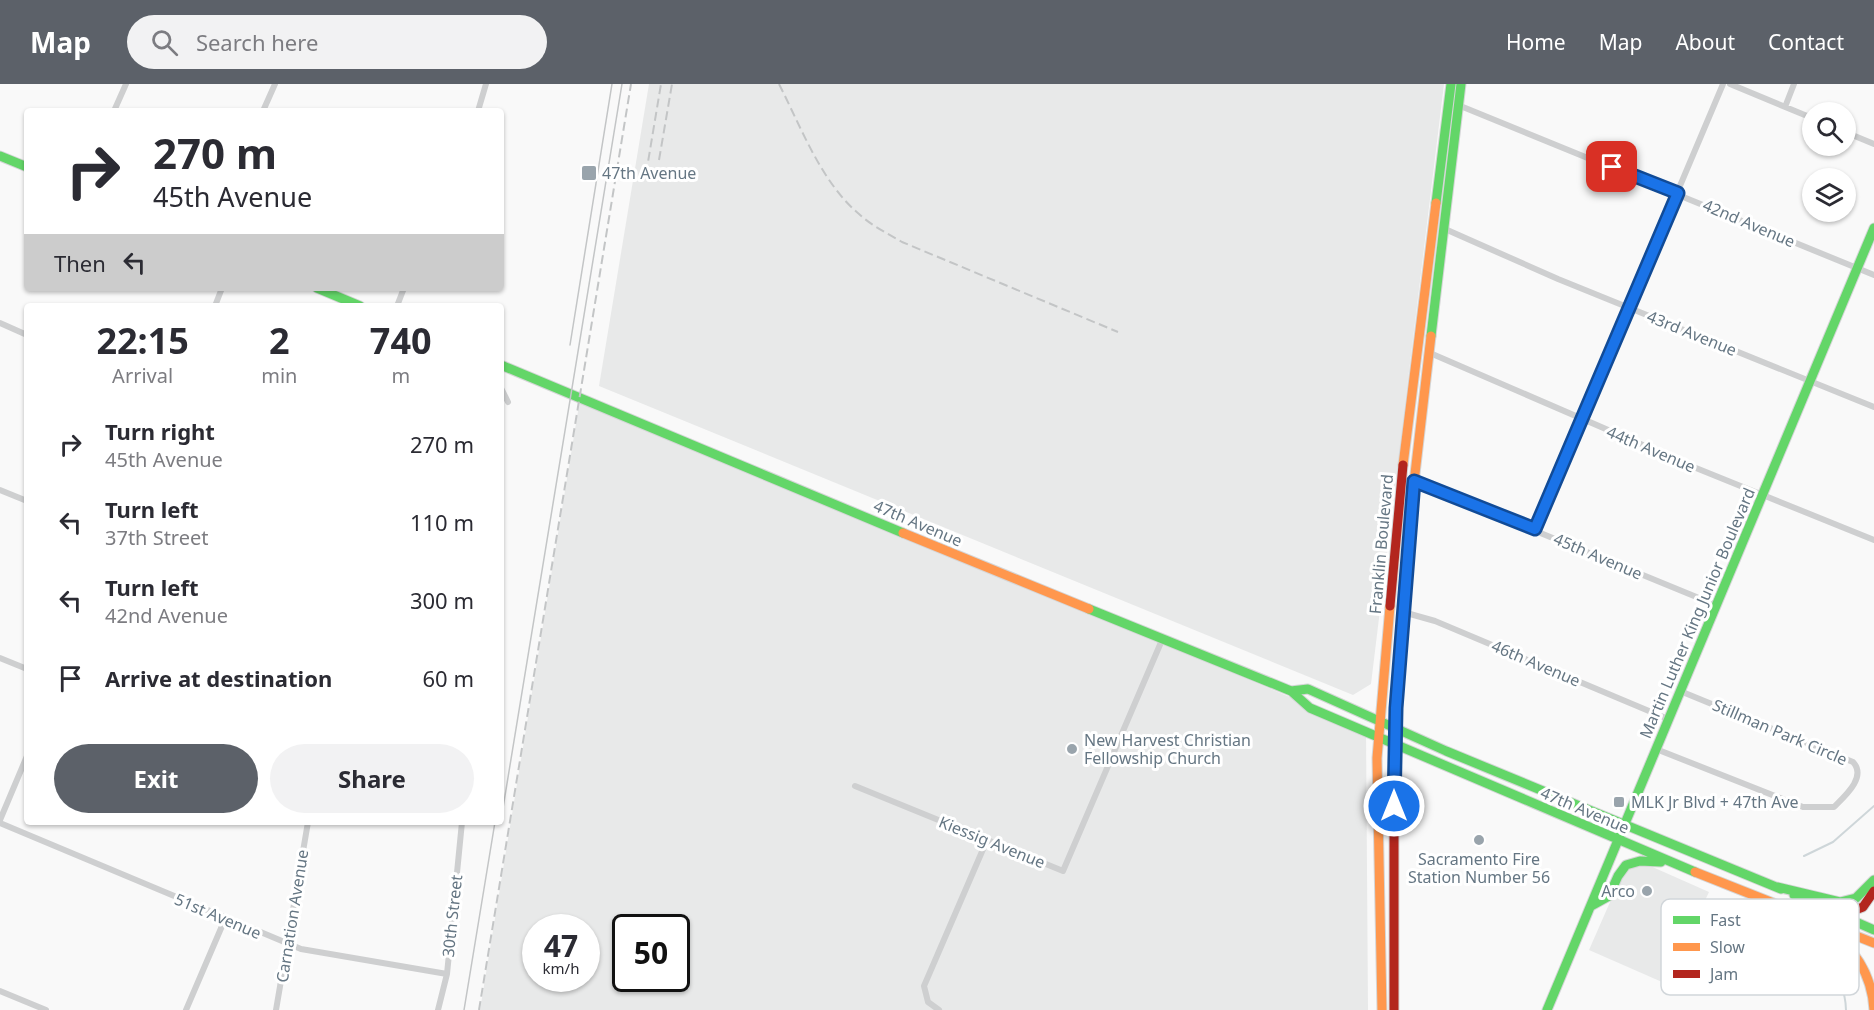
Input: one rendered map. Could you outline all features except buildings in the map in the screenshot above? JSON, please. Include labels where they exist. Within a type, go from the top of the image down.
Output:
[{"type":"main road","name":"Franklin Boulevard","points":[[1382,1010],[1377,758],[1399,514],[1451,84]]},
{"type":"main road","name":"Franklin Boulevard","points":[[1394,1010],[1395,745],[1403,612],[1414,481],[1461,84]]},
{"type":"main road","points":[[0,156],[24,166]]},
{"type":"main road","name":"Martin Luther King Junior Boulevard","points":[[1548,1010],[1874,228]]},
{"type":"main road","points":[[324,291],[353,303]]},
{"type":"main road","name":"47th Avenue","points":[[504,366],[1162,640],[1291,691],[1310,708],[1618,841],[1764,899]]},
{"type":"main road","points":[[1405,585],[1400,569],[1402,528],[1399,514],[1406,497],[1411,449],[1420,431]]},
{"type":"main road","name":"47th Avenue","points":[[1291,691],[1308,690],[1396,729],[1805,899]]},
{"type":"main road","points":[[1591,906],[1609,896],[1622,868],[1631,861],[1644,860],[1678,864]]},
{"type":"main road","points":[[1852,899],[1856,898],[1874,880]]},
{"type":"main road","points":[[1777,887],[1827,899]]},
{"type":"main road","points":[[1859,910],[1874,891]]},
{"type":"main road","name":"47th Avenue","points":[[1859,923],[1874,930]]},
{"type":"main road","name":"47th Avenue","points":[[1859,937],[1874,943]]},
{"type":"main road","points":[[1859,957],[1872,983],[1874,1010]]},
{"type":"street","points":[[115,108],[126,84]]},
{"type":"street","points":[[264,108],[275,84]]},
{"type":"street","points":[[479,108],[486,84]]},
{"type":"street","points":[[1535,529],[1723,84]]},
{"type":"street","points":[[1730,84],[1802,114]]},
{"type":"street","points":[[1785,107],[1794,84]]},
{"type":"street","name":"42nd Avenue","points":[[1457,105],[1678,193],[1874,275]]},
{"type":"street","points":[[1856,137],[1874,144]]},
{"type":"street","name":"43rd Avenue","points":[[1445,229],[1629,308],[1874,407]]},
{"type":"street","points":[[0,323],[24,334]]},
{"type":"street","name":"44th Avenue","points":[[1430,353],[1582,420],[1874,540]]},
{"type":"street","points":[[504,394],[508,402]]},
{"type":"street","name":"45th Avenue","points":[[1414,481],[1716,605]]},
{"type":"street","points":[[0,489],[24,500]]},
{"type":"street","name":"46th Avenue","points":[[1403,612],[1413,612],[1668,719]]},
{"type":"street","name":"Kiessig Avenue","points":[[855,786],[1063,871],[1162,640]]},
{"type":"street","points":[[0,658],[24,668]]},
{"type":"street","name":"Stillman Park Circle","points":[[1656,749],[1803,807],[1821,809],[1834,807],[1858,778],[1858,770],[1853,762],[1680,691]]},
{"type":"street","points":[[0,822],[24,763]]},
{"type":"street","name":"51st Avenue","points":[[0,822],[287,945],[311,952],[447,974]]},
{"type":"street","name":"Carnation Avenue","points":[[276,1010],[307,825]]},
{"type":"street","name":"30th Street","points":[[438,1010],[447,974],[462,825]]},
{"type":"street","points":[[939,1010],[928,1002],[924,986],[987,840]]},
{"type":"street","points":[[186,1010],[225,919]]},
{"type":"street","points":[[0,991],[46,1010]]},
{"type":"shaded area","points":[[649,84],[1444,84],[1371,684],[1353,695],[599,386]]},
{"type":"shaded area","points":[[580,399],[1366,729],[1368,1010],[480,1010]]},
{"type":"shaded area","points":[[1637,865],[1648,865],[1709,892],[1706,899],[1661,899],[1661,982],[1589,950],[1621,877],[1627,869]]},
{"type":"waterway","points":[[1804,856],[1833,842],[1874,806]]},
{"type":"waterway","points":[[1844,995],[1846,1010]]},
{"type":"tram line","points":[[570,345],[612,84]]},
{"type":"tram line","points":[[504,802],[622,84]]},
{"type":"tram line","points":[[464,1010],[495,825]]},
{"type":"railway","points":[[479,1010],[631,84]]},
{"type":"railway","points":[[646,174],[661,84]]},
{"type":"railway","points":[[659,160],[672,84]]},
{"type":"railway","points":[[779,84],[823,170],[846,201],[869,222],[902,242],[1118,332]]},
{"type":"traffic: fast","points":[[1436,203],[1451,84]]},
{"type":"traffic: fast","points":[[1431,336],[1461,84]]},
{"type":"traffic: fast","points":[[0,156],[24,166]]},
{"type":"traffic: fast","points":[[1547,1010],[1874,228]]},
{"type":"traffic: fast","points":[[324,291],[353,303]]},
{"type":"traffic: fast","points":[[504,366],[903,533]]},
{"type":"traffic: fast","points":[[1089,609],[1291,691],[1310,708],[1695,872]]},
{"type":"traffic: fast","points":[[1291,691],[1308,689],[1446,751],[1781,889]]},
{"type":"traffic: fast","points":[[1591,906],[1609,896],[1626,865],[1640,861],[1661,862]]},
{"type":"traffic: fast","points":[[1852,899],[1856,898],[1874,880]]},
{"type":"traffic: fast","points":[[1777,887],[1827,899]]},
{"type":"traffic: fast","points":[[1794,895],[1803,899]]},
{"type":"traffic: fast","points":[[1859,923],[1874,930]]},
{"type":"traffic: slow","points":[[1403,465],[1436,203]]},
{"type":"traffic: slow","points":[[1397,709],[1410,517],[1431,336]]},
{"type":"traffic: slow","points":[[903,533],[1089,609]]},
{"type":"traffic: slow","points":[[1382,1010],[1377,758],[1390,606]]},
{"type":"traffic: slow","points":[[1695,872],[1763,899]]},
{"type":"traffic: slow","points":[[1859,937],[1874,943]]},
{"type":"traffic: slow","points":[[1859,962],[1869,984],[1874,1010]]},
{"type":"traffic: jam","points":[[1390,606],[1403,465]]},
{"type":"traffic: jam","points":[[1394,1010],[1394,759],[1397,709]]},
{"type":"traffic: jam","points":[[1859,909],[1863,907],[1874,891]]},
{"type":"place","name":"47th Avenue","points":[[589,173]]},
{"type":"place","name":"New Harvest Christian Fellowship Church","points":[[1072,749]]},
{"type":"place","name":"MLK Jr Blvd + 47th Ave","points":[[1619,802]]},
{"type":"place","name":"Sacramento Fire Station Number 56","points":[[1479,840]]},
{"type":"place","name":"Arco","points":[[1647,891]]},
{"type":"route","points":[[1394,806],[1396,708],[1414,481],[1535,529],[1678,193],[1612,167]]}]
